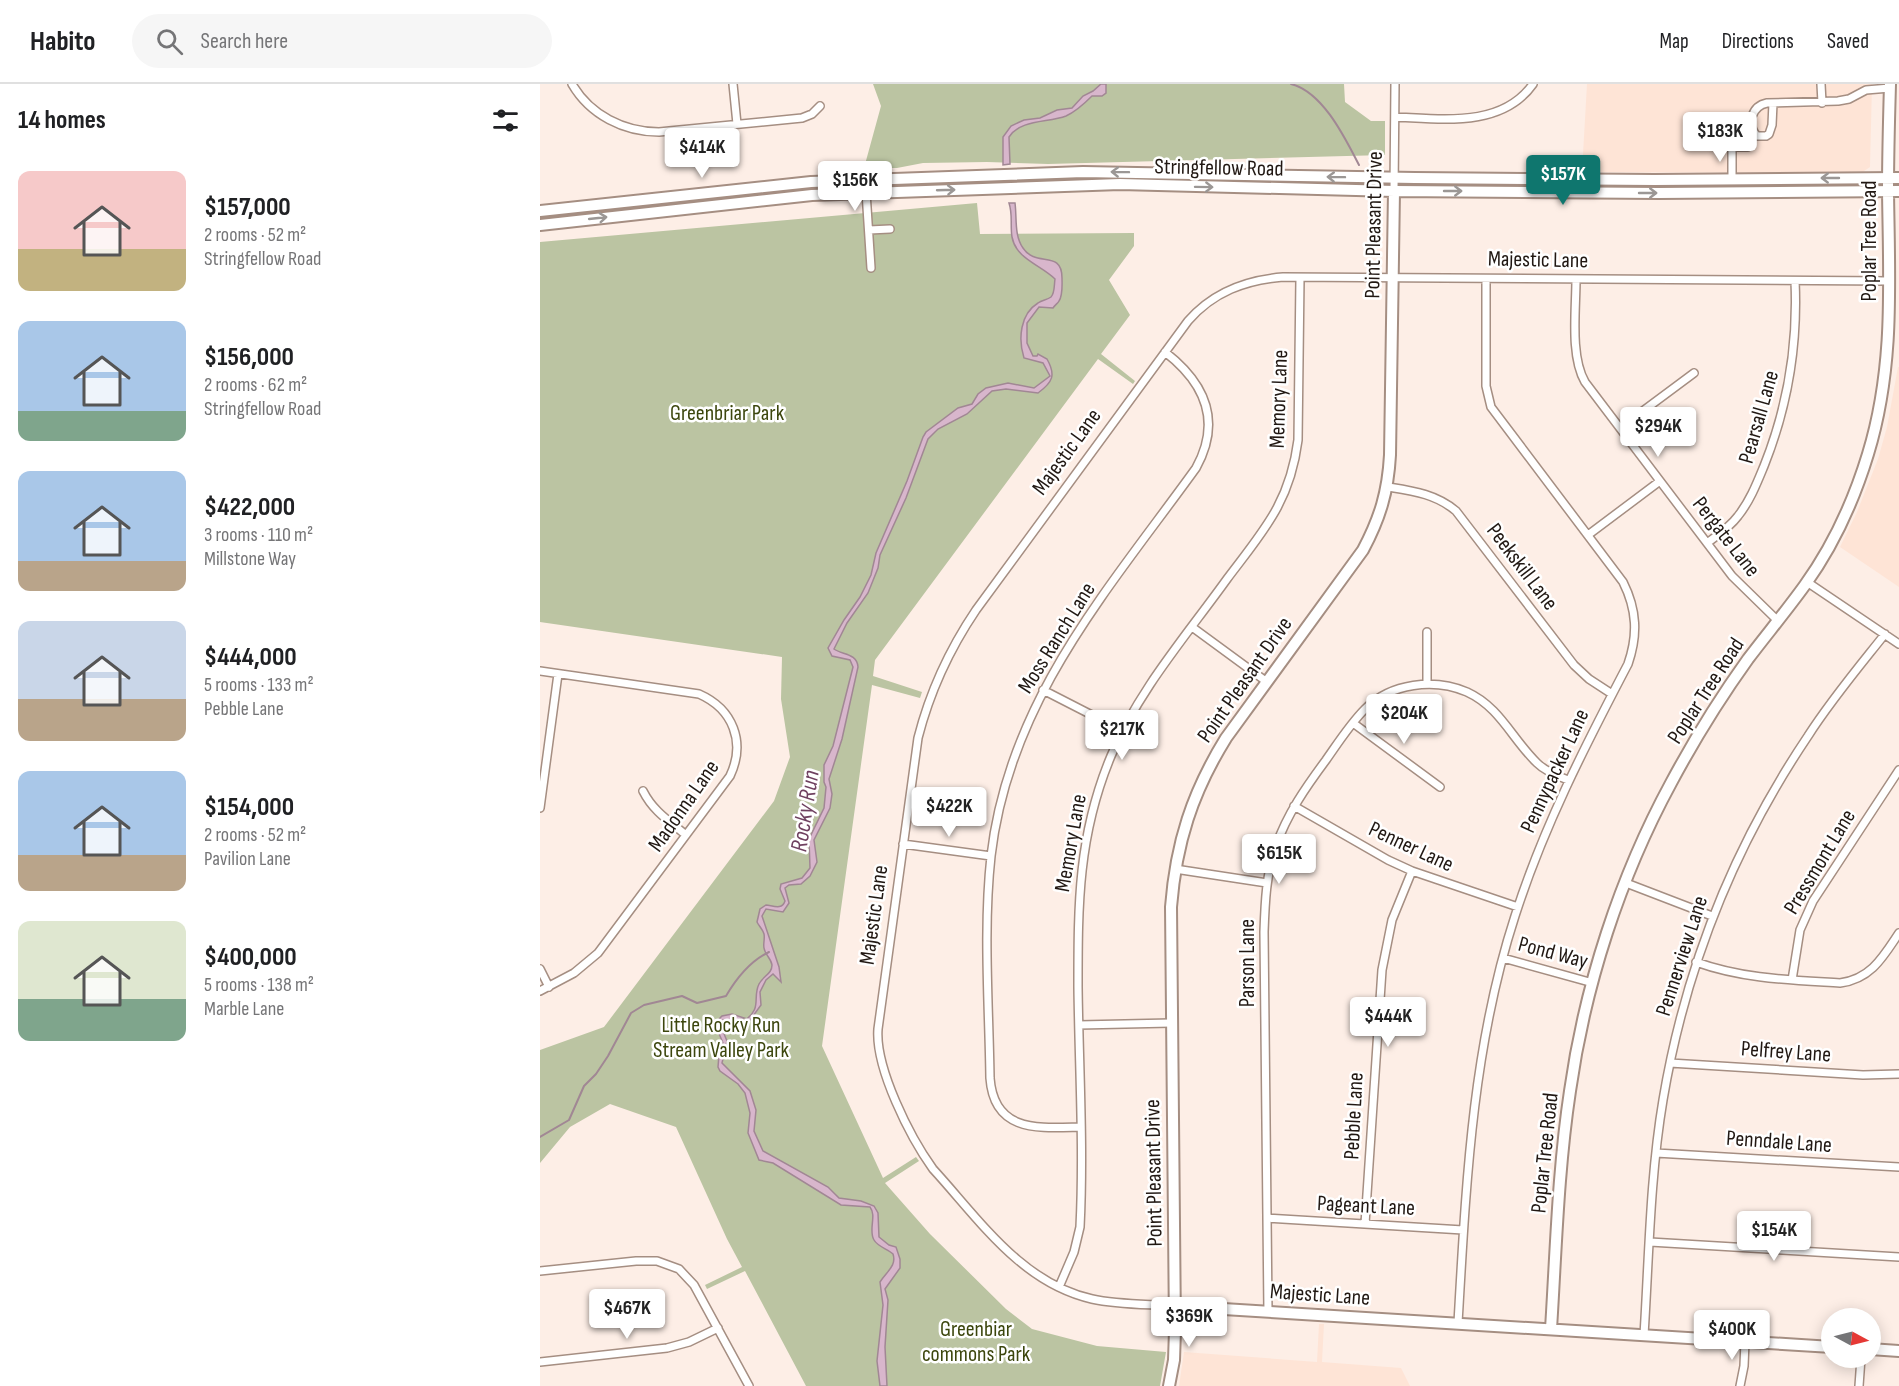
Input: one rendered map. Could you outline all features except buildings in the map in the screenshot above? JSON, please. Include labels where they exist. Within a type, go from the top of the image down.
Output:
[{"type":"street","points":[[573,84],[585,102],[614,123],[632,129],[659,132],[802,118],[812,114],[820,106]]},
{"type":"street","points":[[733,84],[737,124]]},
{"type":"street","name":"Point Pleasant Drive","points":[[1168,1386],[1174,1360],[1175,1306],[1171,907],[1175,869],[1185,823],[1203,778],[1226,738],[1362,550],[1380,516],[1388,487],[1390,455],[1395,84]]},
{"type":"street","points":[[1395,117],[1470,118],[1490,115],[1510,106],[1533,84]]},
{"type":"street","points":[[1821,84],[1822,103]]},
{"type":"street","points":[[1773,103],[1770,130],[1766,136],[1757,136],[1752,129],[1753,112],[1761,104],[1773,103],[1822,103],[1845,100],[1866,90],[1890,86]]},
{"type":"street","name":"Poplar Tree Road","points":[[1551,1329],[1566,1122],[1576,1055],[1593,983],[1626,883],[1654,817],[1676,775],[1728,689],[1807,582],[1843,519],[1867,457],[1884,386],[1889,339],[1894,322],[1889,280],[1894,191],[1890,86]]},
{"type":"street","points":[[1732,180],[1732,147],[1748,147]]},
{"type":"street","name":"Stringfellow Road","points":[[540,211],[754,187],[877,178],[1111,171],[1395,178],[1732,180],[1894,177]]},
{"type":"street","name":"Stringfellow Road","points":[[540,225],[781,197],[1120,184],[1394,191],[1659,193],[1894,191]]},
{"type":"street","points":[[867,192],[871,268]]},
{"type":"street","points":[[869,230],[890,229]]},
{"type":"street","name":"Majestic Lane","points":[[1821,1346],[1175,1306],[1098,1300],[1059,1287],[1034,1274],[1016,1260],[933,1169],[914,1140],[882,1065],[878,1048],[878,1029],[918,738],[935,682],[949,653],[976,610],[1165,352],[1195,313],[1222,292],[1258,280],[1300,278],[1889,280]]},
{"type":"street","name":"Memory Lane","points":[[1059,1287],[1074,1252],[1080,1227],[1078,913],[1083,857],[1099,790],[1123,731],[1146,691],[1271,519],[1284,495],[1293,472],[1298,440],[1300,278]]},
{"type":"street","name":"Pennypacker Lane","points":[[1458,1323],[1463,1230],[1476,1084],[1487,1023],[1503,958],[1540,846],[1568,780],[1633,650],[1635,618],[1632,602],[1623,582],[1497,416],[1488,399],[1486,279]]},
{"type":"street","name":"Pergate Lane","points":[[1576,280],[1576,355],[1578,369],[1585,382],[1742,587],[1777,620]]},
{"type":"street","name":"Pearsall Lane","points":[[1707,543],[1730,525],[1744,508],[1775,438],[1793,362],[1796,281]]},
{"type":"street","name":"Moss Ranch Lane","points":[[1080,1127],[1038,1128],[1022,1125],[1007,1116],[992,1093],[988,931],[991,856],[999,812],[1011,769],[1025,729],[1043,690],[1075,636],[1196,468],[1203,453],[1208,424],[1204,401],[1197,384],[1186,370],[1165,352]]},
{"type":"street","points":[[1620,428],[1694,373]]},
{"type":"street","points":[[1588,535],[1660,481]]},
{"type":"street","name":"Peekskill Lane","points":[[1388,487],[1427,494],[1456,511],[1574,665],[1589,679],[1612,694]]},
{"type":"street","points":[[1807,582],[1899,644]]},
{"type":"street","points":[[1192,627],[1267,682]]},
{"type":"street","points":[[1427,632],[1427,684]]},
{"type":"street","name":"Pennerview Lane","points":[[1644,1335],[1656,1153],[1663,1101],[1681,1015],[1696,962],[1712,916],[1744,845],[1784,772],[1826,710],[1885,634]]},
{"type":"street","name":"Madonna Lane","points":[[540,671],[688,691],[709,698],[722,709],[732,723],[736,735],[737,755],[735,767],[730,776],[598,952],[581,968],[540,991]]},
{"type":"street","points":[[540,808],[558,674]]},
{"type":"street","name":"Parson Lane","points":[[1268,1312],[1263,932],[1267,884],[1275,847],[1294,806],[1365,709],[1385,695],[1407,687],[1427,684],[1459,689],[1480,700],[1501,717],[1536,762],[1568,780]]},
{"type":"street","points":[[1043,690],[1123,731]]},
{"type":"street","points":[[1353,723],[1440,787]]},
{"type":"street","name":"Pressmont Lane","points":[[1792,980],[1796,948],[1807,913],[1899,770]]},
{"type":"street","points":[[643,791],[656,811],[686,835]]},
{"type":"street","name":"Penner Lane","points":[[1294,806],[1412,871],[1518,907]]},
{"type":"street","points":[[903,844],[991,856]]},
{"type":"street","points":[[1175,869],[1267,884]]},
{"type":"street","name":"Pebble Lane","points":[[1365,1224],[1382,970],[1392,920],[1412,871]]},
{"type":"street","points":[[1626,883],[1712,916]]},
{"type":"street","points":[[1696,962],[1746,977],[1840,983],[1858,979],[1878,964],[1899,933]]},
{"type":"street","name":"Pond Way","points":[[1503,958],[1593,983]]},
{"type":"street","points":[[540,969],[549,987]]},
{"type":"street","points":[[1079,1025],[1171,1023]]},
{"type":"street","name":"Pelfrey Lane","points":[[1670,1063],[1863,1075],[1899,1074]]},
{"type":"street","name":"Penndale Lane","points":[[1656,1153],[1899,1167]]},
{"type":"street","name":"Pageant Lane","points":[[1267,1218],[1463,1230]]},
{"type":"street","points":[[1650,1242],[1899,1257]]},
{"type":"street","points":[[540,1271],[636,1261],[665,1263],[679,1269],[692,1281],[749,1386]]},
{"type":"street","points":[[540,1362],[667,1348],[689,1342],[718,1328]]},
{"type":"street","points":[[1740,1386],[1745,1341]]},
{"type":"street","points":[[1881,1350],[1899,1351]]},
{"type":"street","points":[[1859,1386],[1860,1368]]},
{"type":"shaded area","points":[[1101,84],[1106,84],[1106,93],[1102,96],[1092,96],[1069,114],[1028,124],[1014,131],[1009,137],[1010,164],[1003,165],[1003,137],[1011,126],[1024,120],[1040,118],[1057,110],[1072,108],[1083,96]]},
{"type":"shaded area","points":[[1587,84],[1872,84],[1870,167],[1861,173],[1582,172]]},
{"type":"shaded area","name":"Rocky Run","points":[[1009,203],[1015,203],[1017,232],[1023,248],[1028,254],[1053,261],[1061,269],[1062,290],[1059,302],[1053,308],[1039,307],[1027,323],[1027,343],[1033,356],[1038,354],[1047,359],[1052,370],[1052,378],[1038,393],[1006,389],[992,391],[967,414],[938,429],[928,439],[906,498],[880,555],[878,568],[868,593],[847,623],[834,649],[855,659],[858,667],[842,739],[829,779],[832,794],[830,808],[814,840],[817,862],[810,876],[801,884],[789,885],[785,888],[789,903],[783,912],[766,909],[762,916],[779,967],[781,982],[773,974],[766,980],[760,992],[761,1005],[748,1023],[741,1024],[723,1020],[720,1024],[727,1041],[722,1063],[750,1091],[756,1110],[754,1131],[763,1151],[828,1187],[839,1198],[861,1201],[874,1206],[878,1213],[879,1237],[889,1245],[896,1247],[900,1268],[885,1289],[888,1300],[885,1347],[887,1386],[880,1386],[877,1361],[883,1305],[880,1282],[894,1262],[893,1254],[878,1244],[872,1236],[873,1215],[870,1207],[841,1205],[773,1163],[759,1160],[748,1133],[750,1113],[745,1093],[718,1067],[723,1043],[717,1029],[722,1016],[732,1014],[744,1018],[740,1019],[744,1021],[750,1016],[755,1007],[759,984],[771,971],[772,965],[765,950],[763,932],[757,922],[760,909],[766,905],[782,906],[785,901],[780,889],[781,884],[802,878],[810,868],[809,839],[824,808],[826,787],[824,765],[833,746],[853,667],[850,660],[832,656],[828,648],[871,575],[876,553],[923,437],[926,432],[958,408],[972,404],[978,394],[986,388],[1008,383],[1034,388],[1050,376],[1043,363],[1024,358],[1021,335],[1027,314],[1038,303],[1052,295],[1055,279],[1024,256],[1014,245]]},
{"type":"shaded area","points":[[1898,367],[1899,587],[1840,547],[1878,459],[1887,427]]},
{"type":"shaded area","points":[[1319,1324],[1324,1324],[1322,1362],[1401,1368],[1410,1386],[1179,1386],[1184,1352],[1317,1362]]},
{"type":"green space","points":[[873,84],[1344,84],[1345,102],[1371,121],[1385,121],[1385,155],[1048,164],[923,163],[897,168],[864,168],[881,106]]},
{"type":"green space","points":[[977,203],[980,234],[1134,233],[1134,246],[1109,280],[1130,315],[1101,354],[1135,381],[1133,384],[1098,359],[875,660],[873,676],[922,692],[920,698],[872,685],[822,1046],[883,1178],[916,1157],[919,1161],[885,1183],[930,1234],[1006,1309],[1032,1329],[1097,1346],[1166,1352],[1160,1386],[806,1386],[745,1271],[707,1289],[705,1285],[742,1267],[676,1127],[610,1104],[570,1127],[540,1163],[540,1050],[604,1027],[774,801],[790,757],[781,699],[782,657],[540,622],[540,242]]},
{"type":"waterway","points":[[1291,84],[1303,89],[1323,106],[1340,130],[1359,165]]},
{"type":"waterway","points":[[540,1137],[569,1120],[584,1086],[596,1074],[608,1056],[631,1013],[644,1005],[682,996],[697,1003],[726,996],[744,971],[769,952]]},
{"type":"park label","name":"Greenbriar Park","points":[[727,413]]},
{"type":"park label","name":"Little Rocky Run Stream Valley Park","points":[[721,1038]]},
{"type":"park label","name":"Greenbiar commons Park","points":[[976,1342]]}]
